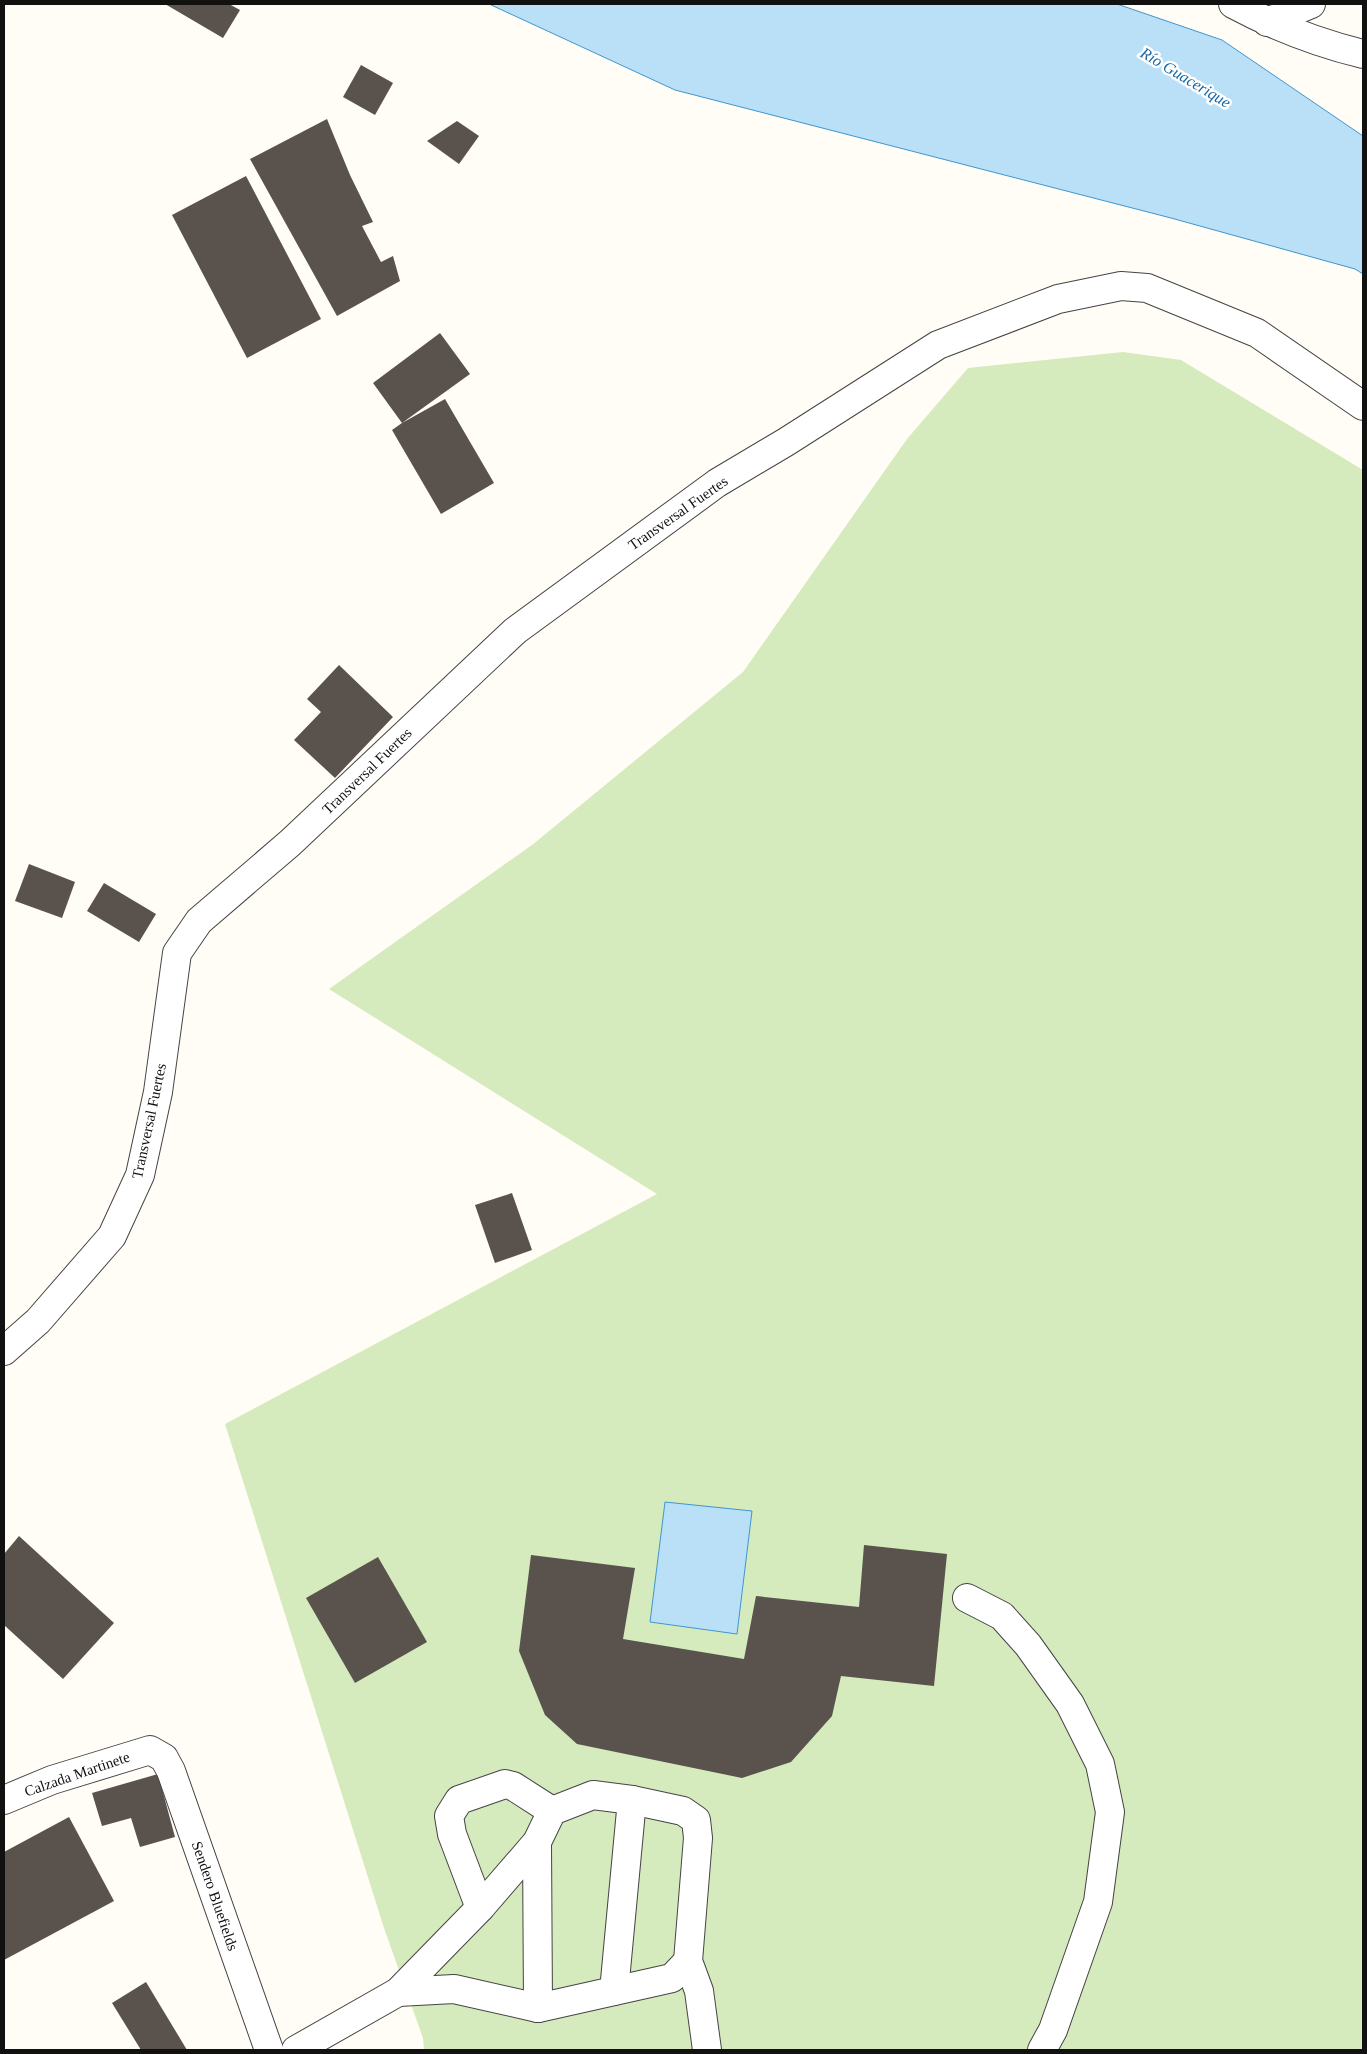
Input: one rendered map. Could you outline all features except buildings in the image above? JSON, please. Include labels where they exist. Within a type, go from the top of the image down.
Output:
[{"type":"street","points":[[1233,4],[1267,22],[1339,48],[1363,54]]},
{"type":"street","points":[[1267,22],[1311,4]]},
{"type":"street","name":"Transversal Fuertes","points":[[4,1351],[38,1321],[112,1236],[140,1175],[158,1092],[177,953],[199,921],[298,836],[515,630],[717,483],[786,442],[938,345],[1058,299],[1120,286],[1147,288],[1257,333],[1363,406]]},
{"type":"street","points":[[967,1598],[1002,1616],[1028,1645],[1070,1704],[1100,1764],[1110,1812],[1098,1902],[1053,2030],[1042,2050]]},
{"type":"street","name":"Calzada Martinete","points":[[4,1800],[52,1780],[150,1750]]},
{"type":"street","name":"Sendero Bluefields","points":[[150,1750],[164,1758],[171,1771],[269,2050]]},
{"type":"street","points":[[480,1908],[452,1834],[449,1816],[458,1800],[504,1784],[513,1786],[552,1811]]},
{"type":"street","points":[[296,2050],[398,1992],[480,1908],[537,1842],[552,1811],[593,1794],[683,1811],[696,1820],[698,1838],[688,1961],[699,1991],[707,2050]]},
{"type":"street","points":[[614,1991],[632,1800]]},
{"type":"street","points":[[537,1842],[538,2008]]},
{"type":"street","points":[[398,1992],[454,1989],[538,2008],[672,1978],[688,1961]]},
{"type":"green space","points":[[1123,352],[1181,360],[1363,470],[1363,2050],[424,2050],[423,2038],[384,1928],[225,1424],[657,1194],[329,989],[532,845],[743,672],[907,439],[968,368]]},
{"type":"water","name":"Río Guacerique","points":[[489,4],[1117,4],[1222,40],[1363,136],[1363,274],[1355,269],[1171,218],[675,90]]},
{"type":"water","points":[[665,1502],[752,1511],[737,1634],[650,1622]]}]
